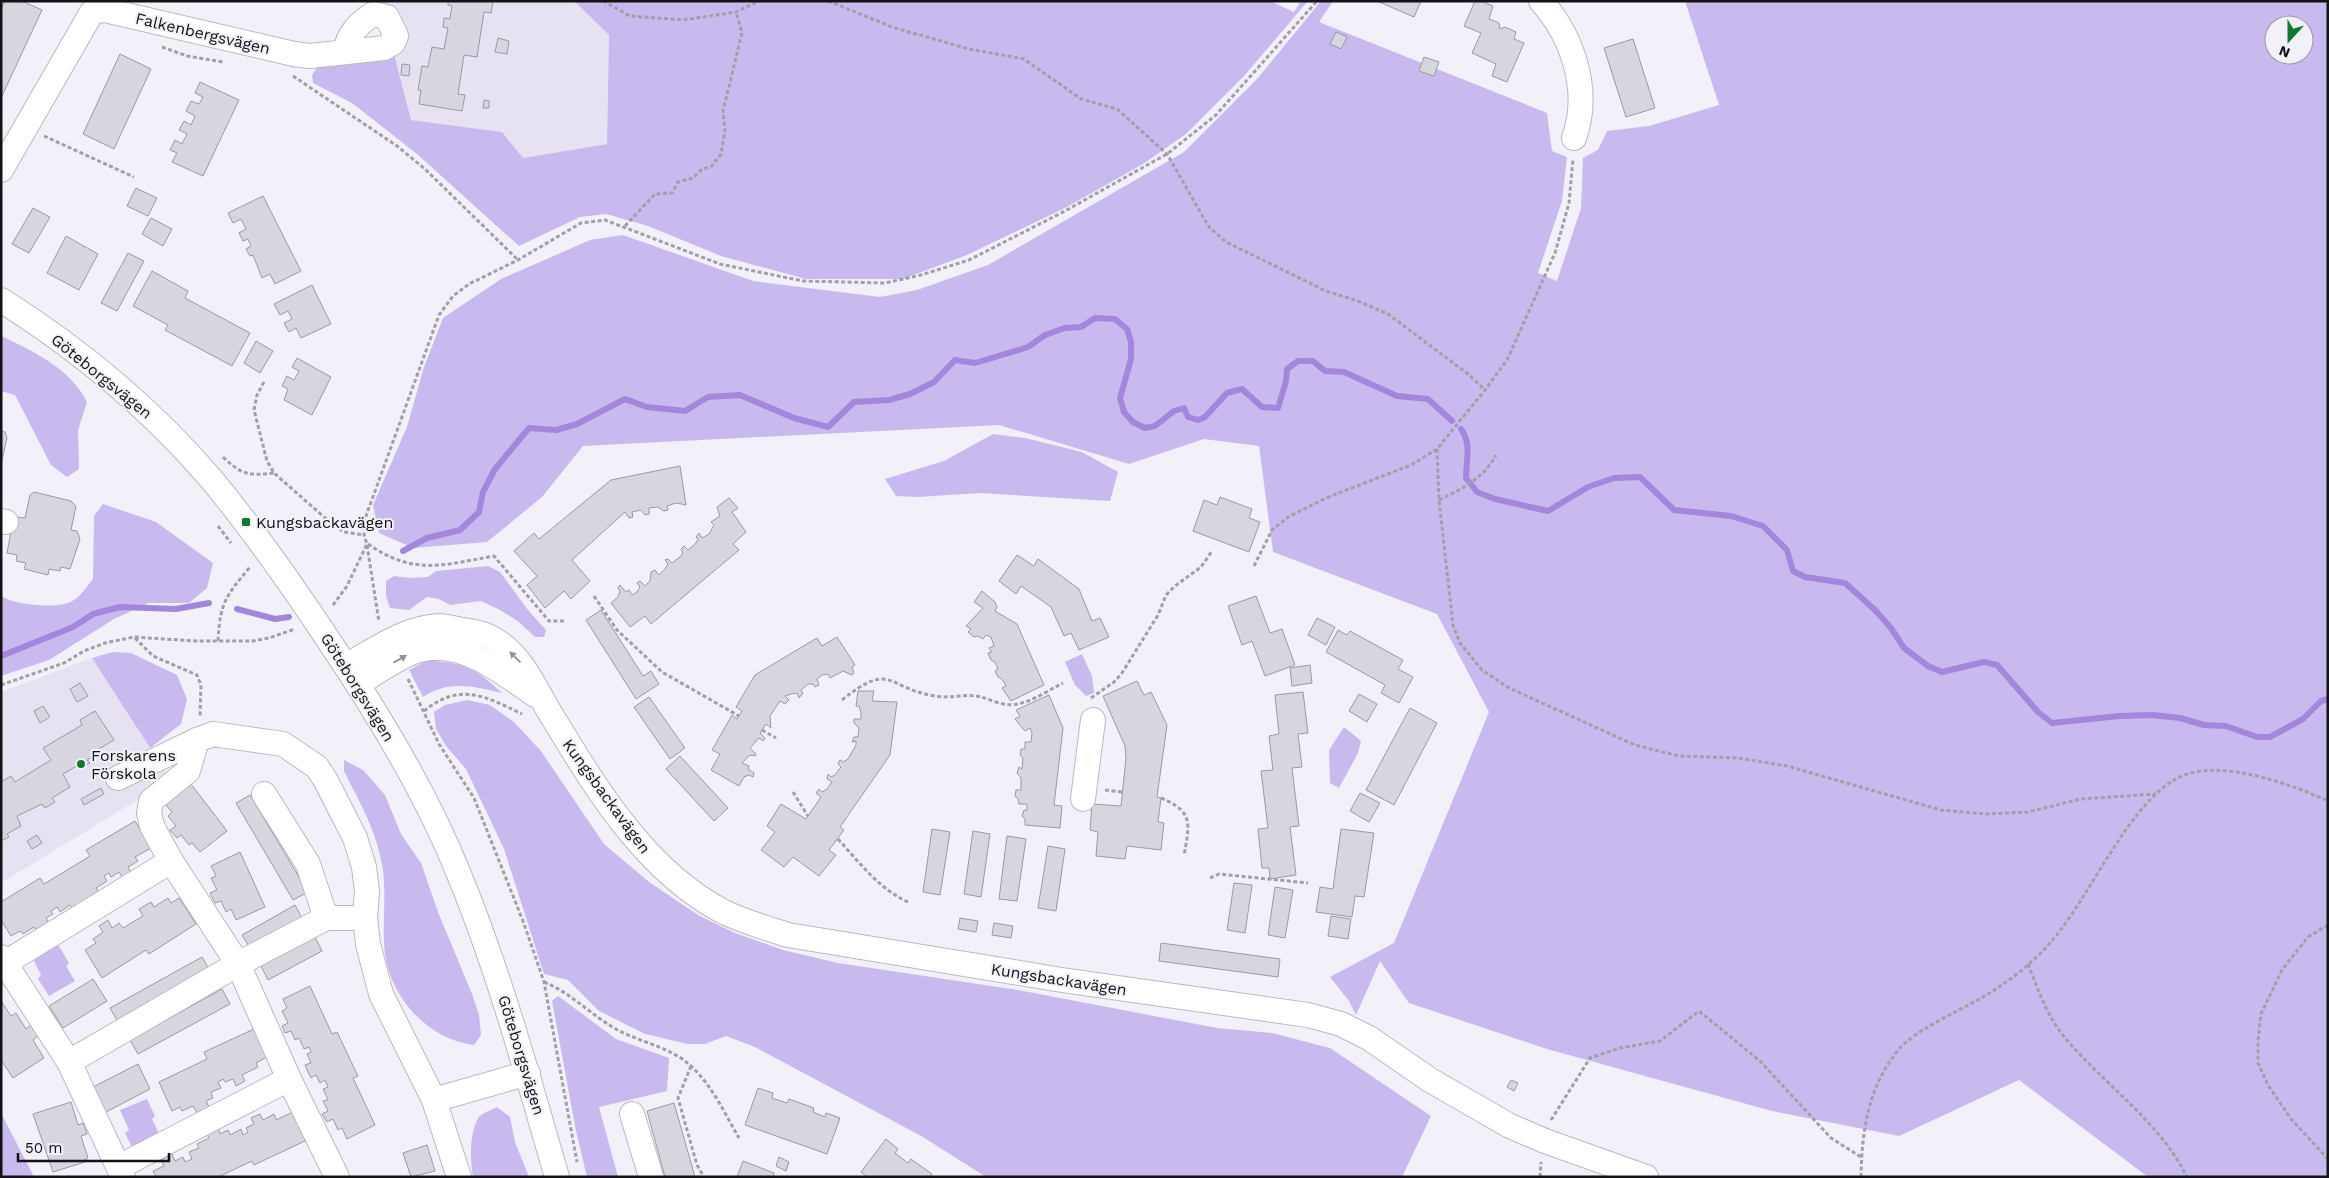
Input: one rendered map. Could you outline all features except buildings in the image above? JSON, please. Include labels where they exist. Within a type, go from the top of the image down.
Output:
[{"type":"street","points":[[1541,1],[1554,16],[1570,46],[1578,75],[1582,106],[1574,138]]},
{"type":"street","name":"Falkenbergsvägen","points":[[1,170],[92,12],[105,10],[294,54],[310,56],[345,51]]},
{"type":"street","name":"Göteborgsvägen","points":[[1,300],[25,315],[96,368],[155,419],[210,478],[246,522],[299,595],[378,714],[432,813],[457,870],[506,1000],[528,1073],[568,1172]]},
{"type":"street","name":"Kungsbackavägen","points":[[352,675],[393,652],[410,632],[439,626],[473,631],[498,642],[521,664],[533,707],[658,865],[702,898],[723,911],[750,923],[788,935],[1062,980],[1325,1019],[1342,1024],[1369,1038],[1430,1080],[1476,1108],[1545,1141],[1646,1177]]},
{"type":"street","points":[[1083,799],[1090,711]]},
{"type":"street","points":[[118,778],[213,734],[283,744],[316,767],[355,838],[364,867],[367,891],[365,918],[368,944],[381,994],[434,1100],[459,1177]]},
{"type":"street","points":[[197,740],[188,771],[150,801],[149,813],[152,826],[171,861],[238,964],[289,1079],[337,1177]]},
{"type":"street","points":[[264,794],[308,864],[326,918]]},
{"type":"street","points":[[171,861],[3,960],[68,1062],[121,1172],[289,1079]]},
{"type":"street","points":[[68,1062],[238,964],[326,918],[365,918]]},
{"type":"street","points":[[434,1100],[528,1073]]},
{"type":"street","points":[[632,1114],[651,1177]]},
{"type":"path","points":[[604,1],[630,16],[683,20],[736,12],[759,1]]},
{"type":"path","points":[[828,1],[895,28],[968,49],[1024,59],[1081,99],[1117,109],[1167,154],[1209,227],[1226,242],[1326,291],[1358,301],[1388,314],[1468,374],[1485,390]]},
{"type":"path","points":[[568,1172],[544,982],[503,869],[474,798],[439,744],[393,652],[377,615],[367,544],[364,535],[366,516],[439,315],[453,296],[469,284],[518,260],[581,223],[605,220],[625,226],[720,264],[759,274],[803,281],[885,283],[921,275],[969,260],[1066,212],[1167,154],[1216,115],[1317,1]]},
{"type":"path","points":[[625,226],[655,194],[672,193],[678,182],[693,178],[702,169],[711,167],[721,154],[726,130],[723,111],[734,58],[742,33],[736,12]]},
{"type":"path","points":[[161,47],[187,56],[228,62]]},
{"type":"path","points":[[290,74],[397,146],[425,169],[518,260]]},
{"type":"path","points":[[26,126],[67,148],[134,177]]},
{"type":"path","points":[[1254,566],[1272,530],[1288,517],[1326,498],[1410,465],[1437,449],[1485,390],[1507,360],[1555,253],[1569,203],[1574,138]]},
{"type":"path","points":[[264,382],[257,396],[254,410],[267,461],[274,473],[332,524],[344,532],[364,535]]},
{"type":"path","points":[[1437,449],[1439,500],[1454,625],[1460,643],[1466,652],[1482,670],[1509,688],[1635,744],[1679,756],[1738,758],[1787,766],[1941,810],[1986,814],[2028,812],[2082,800],[2156,794]]},
{"type":"path","points":[[1439,500],[1478,478],[1488,469],[1496,455]]},
{"type":"path","points":[[333,605],[347,586],[367,544]]},
{"type":"path","points":[[367,544],[387,557],[423,567],[494,556],[549,620],[566,621]]},
{"type":"path","points":[[1090,711],[1122,673],[1158,615],[1166,595],[1174,586],[1201,567],[1212,551]]},
{"type":"path","points":[[218,641],[219,615],[226,595],[250,567]]},
{"type":"path","points":[[594,596],[617,630],[662,672],[739,716]]},
{"type":"path","points":[[1,686],[64,663],[84,651],[106,643],[134,637],[218,641],[261,639],[296,628]]},
{"type":"path","points":[[134,637],[153,656],[197,675],[201,686],[202,699],[197,740]]},
{"type":"path","points":[[842,700],[859,686],[873,679],[884,678],[929,695],[944,698],[973,696],[1006,705],[1018,704],[1063,683]]},
{"type":"path","points":[[424,711],[439,699],[476,694],[533,707]]},
{"type":"path","points":[[762,730],[776,738]]},
{"type":"path","points":[[1861,1177],[1865,1120],[1878,1083],[1900,1048],[1934,1024],[1999,988],[2050,944],[2076,910],[2116,843],[2166,783],[2184,775],[2208,770],[2241,773],[2328,801]]},
{"type":"path","points":[[793,792],[808,816]]},
{"type":"path","points":[[1162,798],[1175,803],[1184,810],[1189,822],[1184,856]]},
{"type":"path","points":[[838,839],[893,896],[908,902]]},
{"type":"path","points":[[1210,878],[1219,874],[1308,883]]},
{"type":"path","points":[[2328,925],[2308,937],[2282,970],[2261,1014],[2258,1041],[2258,1063],[2268,1085],[2291,1119],[2328,1159]]},
{"type":"path","points":[[2028,964],[2040,996],[2066,1038],[2146,1121],[2178,1159],[2187,1177]]},
{"type":"path","points":[[544,982],[563,992],[622,1033],[676,1054],[691,1066],[713,1093],[739,1138]]},
{"type":"path","points":[[1540,1177],[1545,1141],[1550,1122],[1590,1058],[1620,1048],[1660,1041],[1699,1011],[1760,1062],[1831,1138],[1861,1157]]},
{"type":"path","points":[[691,1066],[678,1098],[697,1165],[704,1177]]},
{"type":"shaded area","points":[[380,1],[574,1],[609,35],[607,144],[523,158],[502,132],[411,120],[394,54],[398,28]]},
{"type":"shaded area","points":[[574,1],[1270,1],[1294,12],[1301,1],[1308,1],[1244,76],[1186,134],[1143,164],[1065,208],[967,255],[903,279],[806,279],[721,256],[648,226],[606,214],[580,217],[519,246],[417,154],[352,103],[313,83],[312,75],[318,66],[394,54],[411,120],[502,132],[523,158],[607,144],[609,35]]},
{"type":"shaded area","points":[[1321,1],[1333,1],[1319,22],[1547,113],[1552,151],[1567,157],[1562,201],[1538,273],[1557,281],[1581,208],[1583,158],[1598,150],[1607,131],[1649,126],[1719,105],[1685,1],[2328,1],[2328,1177],[2148,1177],[2019,1080],[1899,1136],[1772,1111],[1547,1049],[1409,1003],[1380,961],[1356,1015],[1349,1001],[1330,977],[1394,943],[1489,712],[1437,614],[1273,552],[1259,446],[1204,439],[1129,464],[999,425],[583,446],[542,497],[487,542],[413,548],[379,533],[373,505],[407,427],[424,367],[443,318],[501,279],[590,240],[623,235],[753,281],[880,297],[917,290],[988,265],[1184,152],[1257,79]]},
{"type":"shaded area","points":[[1,336],[50,362],[71,380],[87,402],[78,430],[79,469],[67,477],[51,465],[15,395],[1,391]]},
{"type":"shaded area","points":[[993,434],[1025,438],[1082,452],[1118,472],[1110,501],[981,493],[918,497],[896,496],[885,479],[944,461]]},
{"type":"shaded area","points":[[103,504],[156,522],[213,563],[207,588],[189,603],[149,603],[114,619],[49,660],[1,676],[1,596],[16,602],[48,606],[67,603],[79,596],[93,579],[94,516]]},
{"type":"shaded area","points":[[488,566],[500,572],[528,610],[546,630],[544,637],[535,637],[519,622],[481,601],[450,605],[439,599],[427,597],[409,610],[390,608],[386,596],[386,581],[394,576],[409,578],[428,577],[436,571]]},
{"type":"shaded area","points":[[113,652],[131,653],[177,675],[187,699],[181,724],[150,748],[92,658]]},
{"type":"shaded area","points":[[1082,654],[1092,676],[1094,693],[1086,696],[1075,685],[1065,662]]},
{"type":"shaded area","name":"Forskarens Förskola","points":[[92,658],[170,780],[1,883],[1,692]]},
{"type":"shaded area","points":[[427,660],[451,663],[468,668],[484,677],[502,693],[481,688],[452,686],[442,688],[423,697],[409,670]]},
{"type":"shaded area","points":[[467,700],[490,705],[514,722],[541,751],[604,844],[649,882],[698,915],[735,933],[783,950],[838,963],[1018,990],[1217,1028],[1272,1033],[1330,1048],[1431,1116],[1402,1177],[986,1177],[923,1137],[755,1047],[726,1036],[705,1044],[688,1044],[645,1034],[599,1011],[568,980],[544,974],[504,849],[466,769],[446,746],[436,729],[434,712],[445,705]]},
{"type":"shaded area","points":[[1344,727],[1361,741],[1358,753],[1339,788],[1330,783],[1329,750]]},
{"type":"shaded area","points":[[344,760],[363,770],[385,795],[401,834],[421,863],[438,912],[479,1015],[481,1035],[474,1045],[456,1041],[424,1023],[400,995],[391,978],[384,942],[384,888],[380,856],[368,819],[344,771]]},
{"type":"shaded area","points":[[49,946],[59,946],[69,963],[66,966],[75,981],[49,996],[38,979],[41,975],[34,961],[39,951]]},
{"type":"shaded area","points":[[558,996],[616,1039],[669,1058],[667,1091],[599,1107],[618,1177],[587,1177],[576,1131],[552,1001]]},
{"type":"shaded area","points":[[147,1099],[155,1116],[152,1119],[162,1140],[135,1153],[125,1133],[129,1130],[120,1110]]},
{"type":"shaded area","points":[[497,1107],[510,1117],[515,1142],[529,1177],[473,1177],[471,1146],[473,1131],[479,1117]]},
{"type":"shaded area","points":[[1,1113],[34,1177],[1,1177]]},
{"type":"waterway","points":[[403,551],[427,538],[460,530],[479,512],[483,492],[495,469],[529,428],[556,430],[577,424],[625,399],[647,407],[685,411],[708,397],[740,395],[794,418],[828,427],[854,402],[889,400],[910,394],[934,382],[955,360],[975,363],[1028,347],[1045,335],[1065,328],[1081,327],[1095,318],[1115,319],[1127,329],[1131,342],[1131,359],[1120,398],[1124,412],[1133,422],[1145,428],[1155,426],[1174,411],[1184,408],[1188,417],[1198,420],[1205,417],[1227,393],[1242,389],[1262,407],[1278,408],[1286,381],[1287,369],[1298,361],[1313,361],[1325,371],[1344,372],[1397,396],[1428,399],[1452,421]]},
{"type":"waterway","points":[[1461,429],[1468,453],[1466,478],[1477,492],[1495,499],[1548,511],[1588,487],[1614,478],[1640,477],[1674,510],[1731,516],[1763,526],[1787,550],[1793,571],[1805,577],[1845,583],[1874,609],[1891,628],[1904,648],[1928,666],[1942,672],[1984,662],[1997,665],[2038,712],[2052,723],[2119,716],[2152,715],[2180,718],[2204,725],[2226,726],[2257,737],[2270,737],[2303,719],[2321,701],[2328,699]]},
{"type":"waterway","points":[[1,656],[73,627],[93,614],[120,607],[176,609],[209,603]]},
{"type":"waterway","points":[[237,609],[275,619],[289,617]]},
{"type":"place","name":"Kungsbackavägen","points":[[246,522]]},
{"type":"place","name":"Forskarens Förskola","points":[[81,764]]}]
